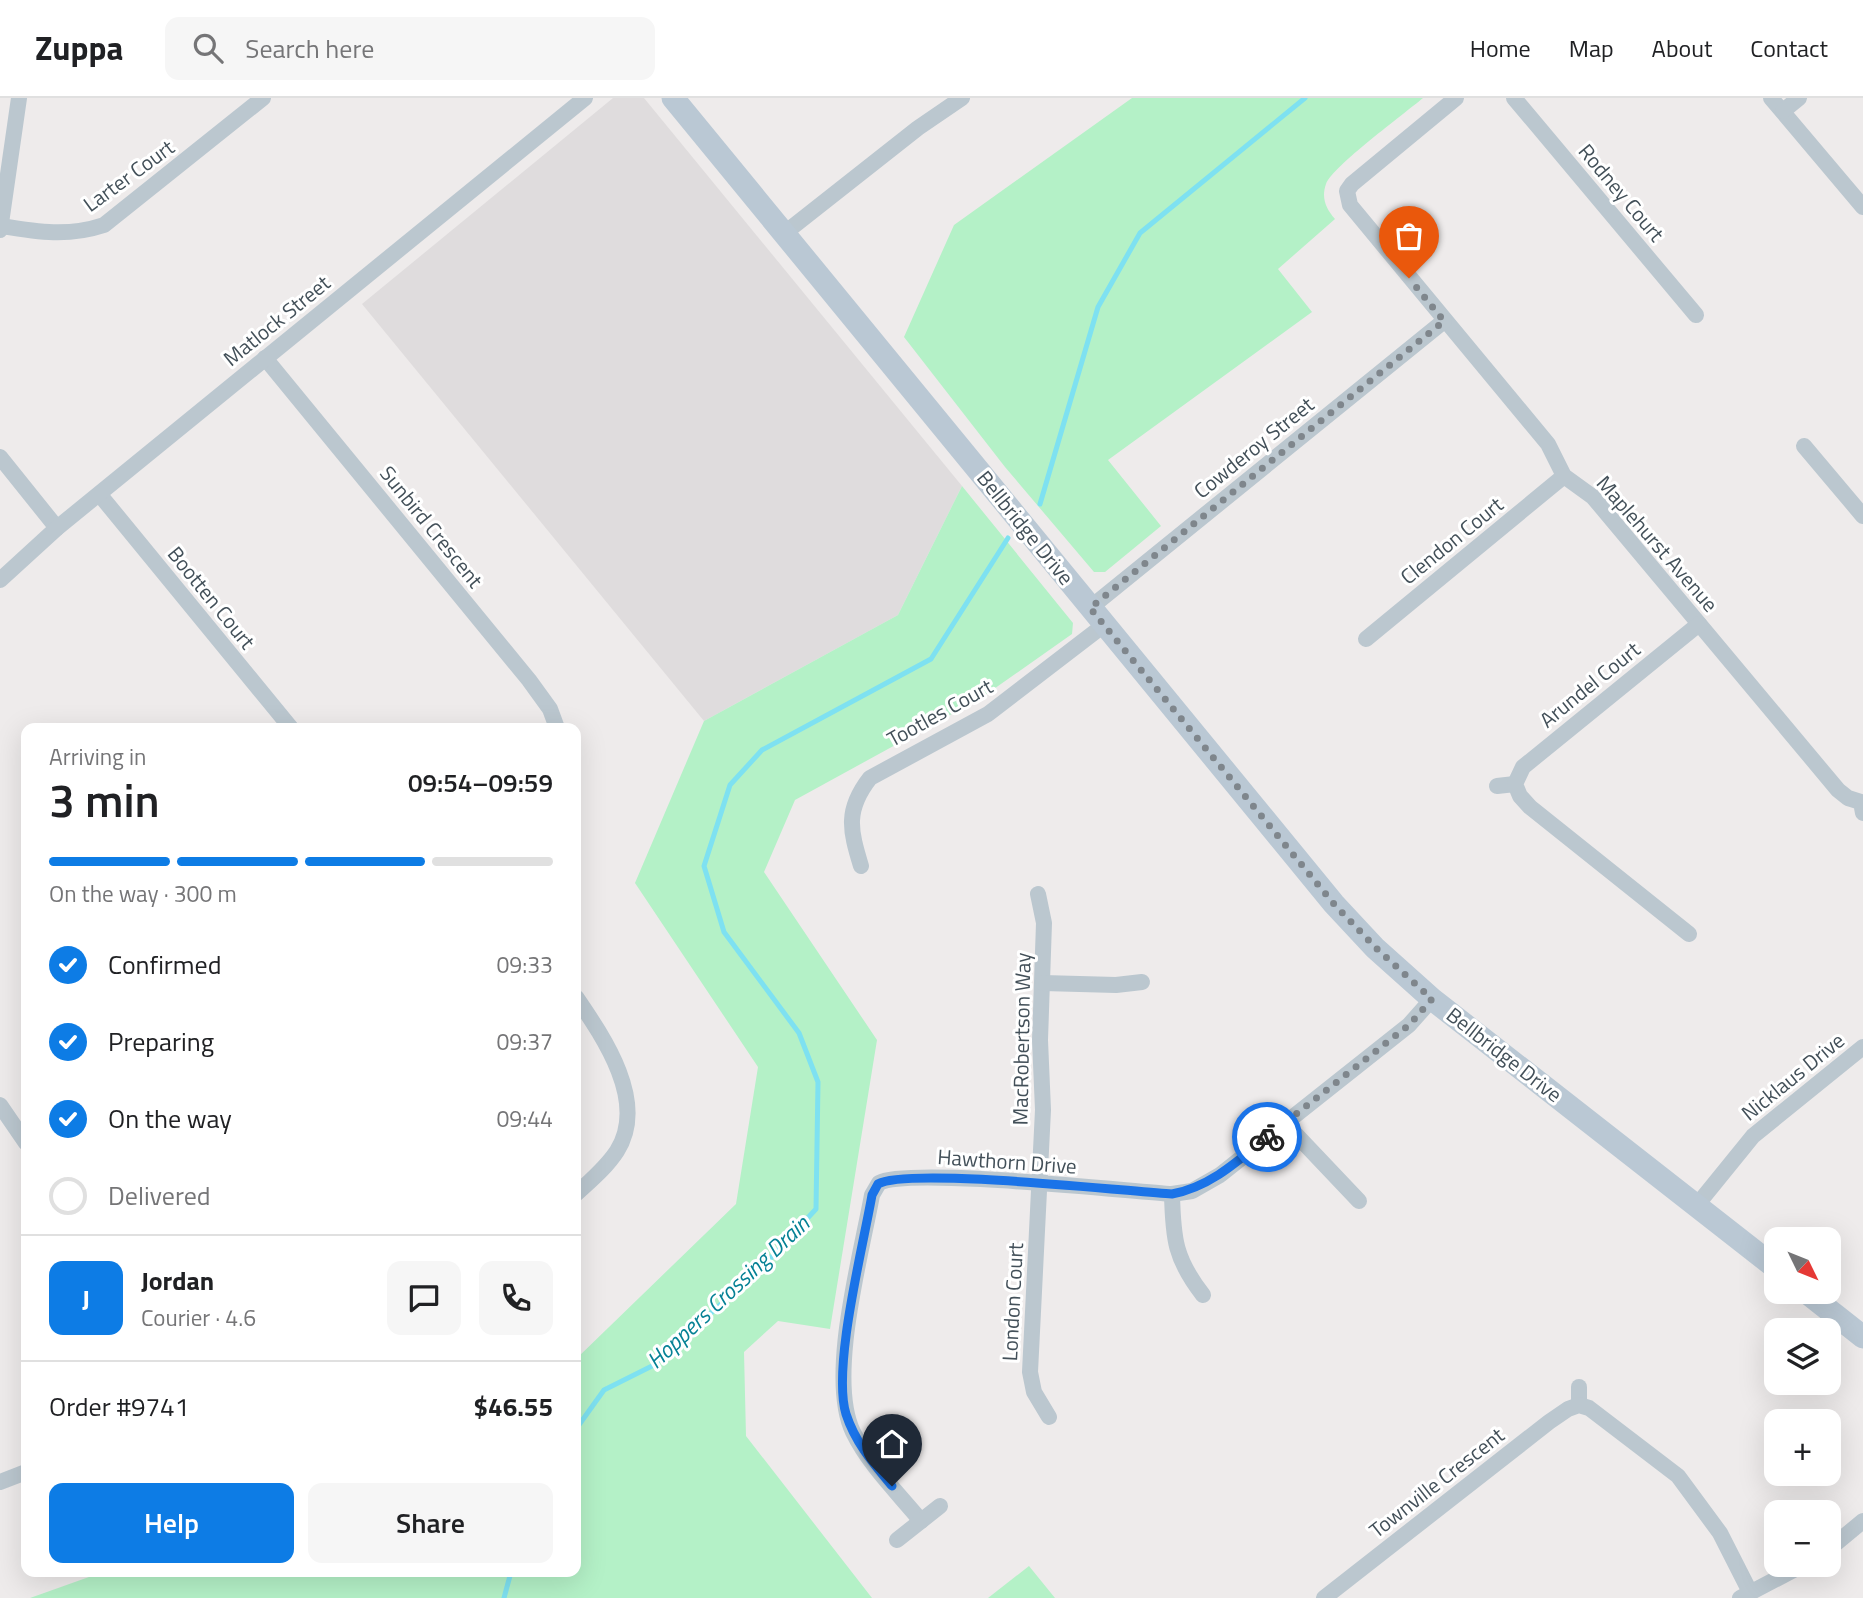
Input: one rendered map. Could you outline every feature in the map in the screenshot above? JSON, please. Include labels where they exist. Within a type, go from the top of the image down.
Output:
[{"type":"street","points":[[0,228],[19,98]]},
{"type":"street","name":"Larter Court","points":[[0,228],[53,234],[83,232],[104,225],[263,98]]},
{"type":"street","name":"Matlock Street","points":[[0,580],[57,528],[585,98]]},
{"type":"street","name":"Bellbridge Drive","points":[[673,98],[786,232],[1334,904],[1376,948],[1432,999],[1764,1258]]},
{"type":"street","points":[[786,232],[962,98]]},
{"type":"street","name":"Maplehurst Avenue","points":[[1456,98],[1352,184],[1347,197],[1356,214],[1548,443],[1564,476],[1593,496],[1838,790],[1862,806]]},
{"type":"street","name":"Rodney Court","points":[[1514,98],[1696,315]]},
{"type":"street","points":[[1772,98],[1863,208]]},
{"type":"street","points":[[1783,111],[1799,98]]},
{"type":"street","name":"Cowderoy Street","points":[[1097,616],[1444,321]]},
{"type":"street","name":"Sunbird Crescent","points":[[265,358],[529,680],[550,709],[555,723]]},
{"type":"street","points":[[1804,446],[1863,516]]},
{"type":"street","points":[[0,457],[57,528]]},
{"type":"street","name":"Clendon Court","points":[[1366,639],[1564,476]]},
{"type":"street","name":"Bootten Court","points":[[100,495],[286,723]]},
{"type":"street","name":"Tootles Court","points":[[861,866],[851,810],[857,794],[870,778],[988,713],[1097,616]]},
{"type":"street","name":"Arundel Court","points":[[1516,784],[1523,767],[1699,624]]},
{"type":"street","points":[[1497,786],[1516,784],[1520,796],[1530,807],[1689,934]]},
{"type":"street","name":"MacRobertson Way","points":[[1038,894],[1044,923],[1040,1185]]},
{"type":"street","points":[[1043,983],[1116,985],[1142,982]]},
{"type":"street","name":"Hawthorn Drive","points":[[921,1521],[863,1451],[845,1411],[842,1391],[843,1361],[874,1189],[885,1180],[896,1177],[1172,1194],[1192,1191],[1212,1180],[1409,1025],[1432,999]]},
{"type":"street","points":[[581,1006],[617,1071],[627,1096],[628,1116],[624,1138],[616,1152],[581,1190]]},
{"type":"street","name":"Nicklaus Drive","points":[[1697,1205],[1753,1136],[1863,1047]]},
{"type":"street","points":[[0,1105],[21,1136]]},
{"type":"street","points":[[1285,1124],[1359,1201]]},
{"type":"street","name":"London Court","points":[[1040,1185],[1030,1372],[1034,1392],[1049,1417]]},
{"type":"street","points":[[1172,1194],[1173,1235],[1178,1256],[1185,1273],[1203,1296]]},
{"type":"street","points":[[1821,1304],[1863,1337]]},
{"type":"street","points":[[1580,1387],[1579,1405],[1599,1413],[1678,1476],[1699,1501],[1720,1533],[1745,1595],[1780,1577]]},
{"type":"street","name":"Townville Crescent","points":[[1324,1598],[1549,1422],[1579,1405]]},
{"type":"street","points":[[0,1482],[21,1474]]},
{"type":"street","points":[[897,1540],[940,1506]]},
{"type":"street","points":[[1841,1539],[1863,1521]]},
{"type":"shaded area","points":[[613,98],[644,98],[962,486],[898,615],[704,721],[362,304]]},
{"type":"green space","points":[[1132,98],[1423,98],[1331,176],[1326,184],[1324,199],[1335,219],[1278,269],[1312,312],[1108,460],[1161,526],[1105,572],[1094,572],[1005,467],[904,337],[954,225]]},
{"type":"green space","points":[[962,486],[1073,623],[1072,634],[981,698],[795,800],[764,872],[877,1040],[830,1329],[778,1321],[744,1352],[746,1436],[872,1598],[30,1598],[89,1577],[581,1577],[581,1354],[736,1204],[758,1067],[635,883],[704,721],[898,615]]},
{"type":"green space","points":[[1029,1566],[1055,1598],[988,1598]]},
{"type":"waterway","name":"Hoppers Crossing Drain","points":[[1040,504],[1098,307],[1140,233],[1305,98]]},
{"type":"waterway","name":"Hoppers Crossing Drain","points":[[581,1422],[604,1390],[654,1365],[768,1261],[816,1209],[818,1082],[799,1033],[724,932],[704,866],[730,785],[762,750],[931,659],[1008,538]]},
{"type":"waterway","name":"Hoppers Crossing Drain","points":[[504,1598],[510,1577]]},
{"type":"way so far","points":[[1267,1137],[1409,1025],[1432,999],[1376,948],[1334,904],[1090,608],[1444,321],[1409,278]]},
{"type":"route","points":[[892,1486],[863,1451],[845,1411],[842,1391],[843,1361],[872,1195],[878,1184],[896,1177],[939,1178],[1172,1194],[1192,1191],[1220,1175],[1267,1137]]}]
